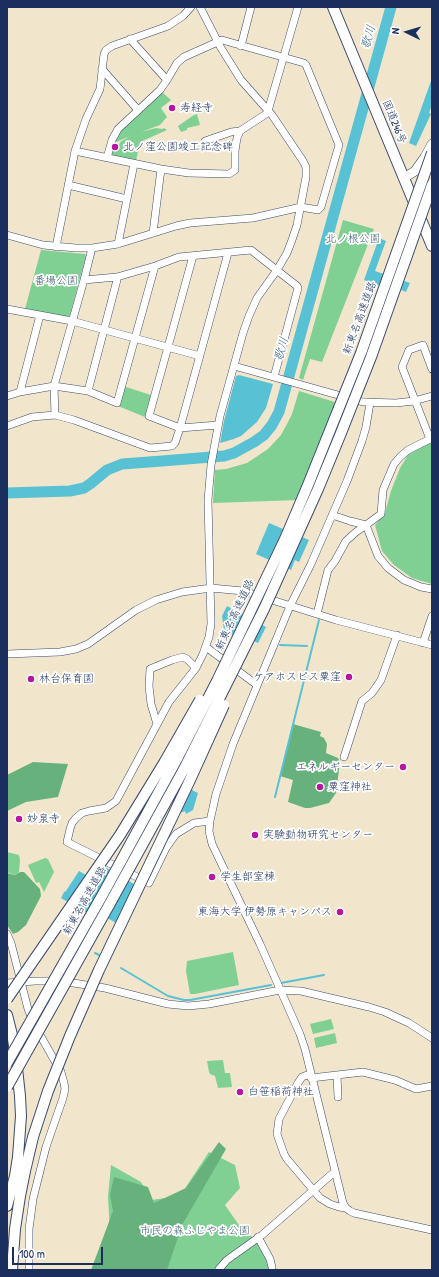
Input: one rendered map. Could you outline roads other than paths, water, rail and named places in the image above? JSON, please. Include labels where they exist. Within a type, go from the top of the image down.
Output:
[{"type":"highway","name":"国道246号","points":[[333,7],[432,246]]},
{"type":"highway","name":"新東名高速道路","points":[[7,1063],[107,887],[178,756],[217,681],[270,569],[308,485],[361,353],[432,153]]},
{"type":"highway","name":"新東名高速道路","points":[[7,1087],[184,769],[264,609],[318,489],[341,433],[371,357],[432,185]]},
{"type":"highway","points":[[7,999],[120,835],[136,809],[210,683],[246,610],[270,569]]},
{"type":"highway","points":[[12,1270],[15,1229],[24,1171],[48,1091],[70,1036],[103,962],[225,703],[264,609]]},
{"type":"highway","points":[[7,1015],[16,1058],[21,1116],[18,1157],[15,1176],[7,1206]]},
{"type":"main road","points":[[406,183],[425,157],[432,144]]},
{"type":"main road","points":[[406,183],[418,181],[432,162]]},
{"type":"street","points":[[56,247],[75,151],[86,119],[100,89],[104,54],[106,50],[130,39],[168,26],[182,16],[191,7]]},
{"type":"street","points":[[200,7],[218,42],[241,80],[288,138],[306,167],[306,177],[301,207],[292,240],[287,253],[253,307],[246,324],[218,425],[211,465],[208,500],[211,624],[206,647],[196,668],[173,695],[116,801],[106,808],[82,813],[76,818],[72,823],[68,842],[149,883],[166,848],[176,834],[194,823],[210,821]]},
{"type":"street","points":[[241,46],[251,7]]},
{"type":"street","points":[[209,142],[231,132],[240,131],[268,112],[298,7]]},
{"type":"street","points":[[130,39],[167,80]]},
{"type":"street","points":[[7,235],[32,243],[56,247],[92,248],[118,244],[183,224],[253,218],[301,207],[316,211],[320,209],[339,145],[304,63],[222,40],[184,57],[176,63],[167,80],[150,100],[118,128],[112,140],[107,158]]},
{"type":"street","points":[[102,69],[138,110]]},
{"type":"street","points":[[75,151],[161,169],[188,173],[229,174],[235,170],[235,151],[237,138],[240,131]]},
{"type":"street","points":[[118,244],[134,164]]},
{"type":"street","points":[[153,233],[161,169]]},
{"type":"street","points":[[68,186],[127,198]]},
{"type":"street","points":[[55,415],[54,386],[92,248]]},
{"type":"street","points":[[84,280],[117,277],[179,257],[251,250],[298,288],[276,378]]},
{"type":"street","points":[[7,426],[32,418],[55,415],[74,420],[150,448],[172,446],[175,443],[180,428],[228,253]]},
{"type":"street","points":[[193,256],[149,416],[180,428],[218,425]]},
{"type":"street","points":[[7,396],[20,392],[54,386],[88,391],[117,403],[136,339],[155,266]]},
{"type":"street","points":[[88,391],[117,277]]},
{"type":"street","points":[[7,318],[8,310],[72,321],[200,356]]},
{"type":"street","points":[[20,392],[40,315]]},
{"type":"street","points":[[317,614],[328,570],[336,562],[346,541],[381,514],[383,490],[394,464],[408,450],[430,439],[402,367],[410,350],[423,345],[432,369]]},
{"type":"street","points":[[234,366],[363,402],[396,403],[414,401],[432,396]]},
{"type":"street","points":[[370,403],[366,428],[362,441],[310,567],[290,606],[233,744],[216,794],[209,831],[212,844],[260,944],[300,1034],[343,1203],[350,1212],[432,1230]]},
{"type":"street","points":[[332,515],[350,522],[366,525]]},
{"type":"street","points":[[366,525],[378,556],[388,568],[404,580],[421,587],[432,589]]},
{"type":"street","points":[[7,654],[60,652],[76,649],[88,644],[136,610],[156,600],[182,592],[211,588],[242,591],[317,614],[432,645]]},
{"type":"street","points":[[423,643],[432,616]]},
{"type":"street","points":[[344,757],[362,701],[372,692],[381,680],[397,635]]},
{"type":"street","points":[[206,647],[257,684]]},
{"type":"street","points":[[157,724],[151,704],[149,686],[150,670],[172,660],[183,657],[196,668]]},
{"type":"street","points":[[7,934],[11,943],[24,994],[35,1026],[61,1072],[64,1083],[63,1098],[46,1147],[33,1199],[29,1229],[29,1270]]},
{"type":"street","points":[[7,983],[61,981],[122,992],[168,1004],[188,1006],[209,1004],[280,990],[301,991],[377,1009],[405,1021],[432,1038]]},
{"type":"street","points":[[346,1208],[325,1202],[320,1198],[284,1154],[277,1136],[276,1130],[279,1119],[302,1077],[363,1072],[395,1080],[416,1089],[432,1086]]},
{"type":"street","points":[[338,1074],[338,1097]]},
{"type":"street","points":[[219,1269],[227,1260],[258,1237],[335,1172]]},
{"type":"street","points":[[258,1237],[270,1259],[272,1267]]},
{"type":"water","points":[[432,78],[432,104],[429,113],[431,114],[416,146],[409,143]]},
{"type":"water","points":[[379,238],[386,241],[375,271],[410,283],[406,292],[392,286],[390,289],[364,280]]},
{"type":"water","points":[[239,375],[273,384],[266,408],[257,422],[241,436],[220,443],[224,421],[236,376]]},
{"type":"water","points":[[269,523],[309,540],[299,562],[295,560],[291,570],[256,554]]},
{"type":"water","points":[[227,606],[266,627],[258,643],[244,637],[242,640],[224,630],[222,616]]},
{"type":"water","points":[[190,789],[198,793],[193,810],[186,814],[185,811],[178,814]]},
{"type":"water","points":[[105,867],[134,884],[131,894],[116,923],[99,913],[96,918],[61,898],[79,871],[96,881]]},
{"type":"waterway","name":"歌川","points":[[7,493],[70,491],[84,488],[107,470],[122,464],[224,456],[234,453],[254,442],[264,435],[272,425],[279,412],[391,7]]},
{"type":"waterway","points":[[275,797],[319,620]]},
{"type":"waterway","points":[[280,645],[307,646]]},
{"type":"waterway","points":[[95,953],[101,956]]},
{"type":"waterway","points":[[121,968],[168,996],[184,1000],[271,985]]},
{"type":"waterway","points":[[281,983],[324,975]]},
{"type":"place","name":"寿経寺","points":[[172,108]]},
{"type":"place","name":"北ノ窪公園竣工記念碑","points":[[115,147]]},
{"type":"place","name":"ケアホスピス粟窪","points":[[349,677]]},
{"type":"place","name":"林台保育園","points":[[31,679]]},
{"type":"place","name":"エネルギーセンター","points":[[403,767]]},
{"type":"place","name":"粟窪神社","points":[[320,787]]},
{"type":"place","name":"妙泉寺","points":[[19,819]]},
{"type":"place","name":"実験動物研究センター","points":[[255,835]]},
{"type":"place","name":"学生部室棟","points":[[212,877]]},
{"type":"place","name":"東海大学 伊勢原キャンパス","points":[[340,912]]},
{"type":"place","name":"白笹稲荷神社","points":[[240,1092]]},
{"type":"park label","name":"北ノ根公園","points":[[353,239]]},
{"type":"park label","name":"番場公園","points":[[56,281]]},
{"type":"park label","name":"市民の森ふじやま公園","points":[[195,1231]]}]
